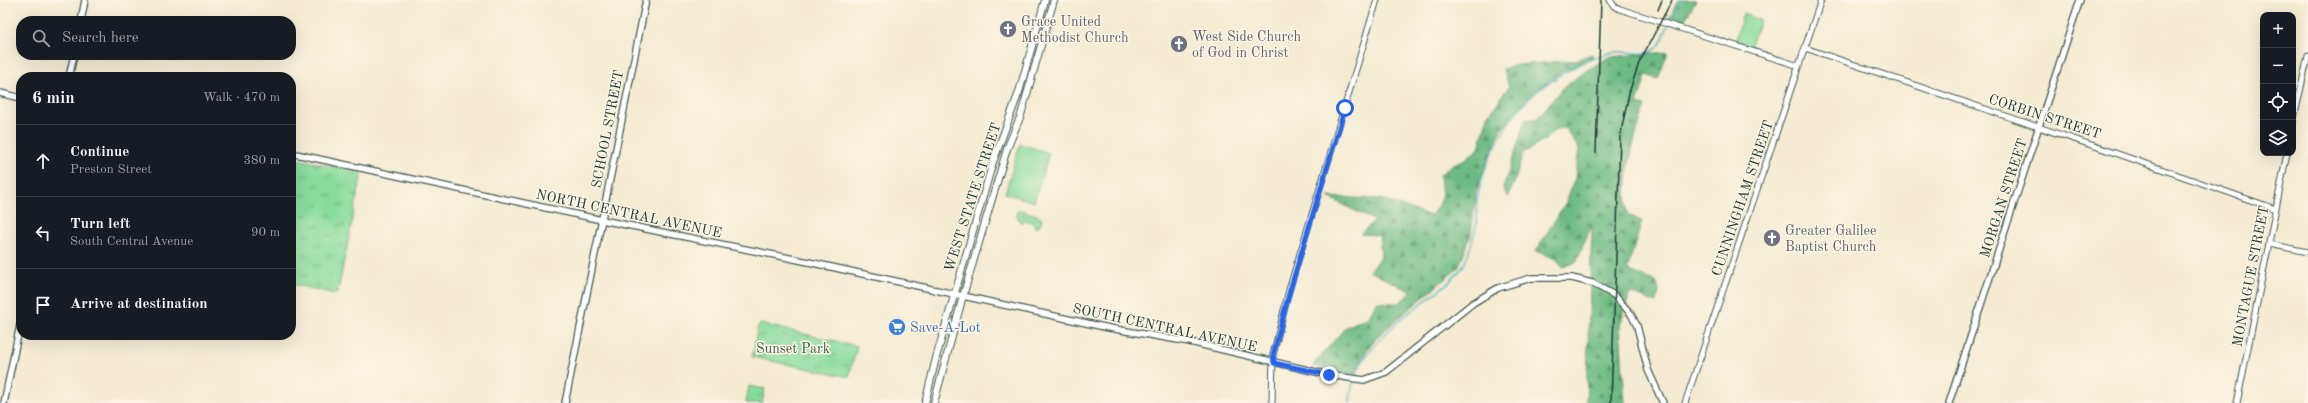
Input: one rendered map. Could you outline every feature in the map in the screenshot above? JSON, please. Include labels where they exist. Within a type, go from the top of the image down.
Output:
[{"type":"main road","points":[[81,16],[85,0]]},
{"type":"main road","name":"SCHOOL STREET","points":[[565,403],[646,0]]},
{"type":"main road","name":"WEST STATE STREET","points":[[925,403],[954,295],[993,162],[1021,88],[1045,0]]},
{"type":"main road","name":"WEST STATE STREET","points":[[934,403],[963,296],[1008,149],[1021,115],[1054,0]]},
{"type":"main road","name":"MORGAN STREET","points":[[1949,403],[2080,0]]},
{"type":"main road","points":[[70,72],[73,60]]},
{"type":"main road","points":[[0,93],[16,97]]},
{"type":"main road","name":"NORTH CENTRAL AVENUE","points":[[296,154],[963,296]]},
{"type":"main road","name":"SOUTH CENTRAL AVENUE","points":[[963,296],[1109,328],[1190,342],[1274,363],[1345,378],[1364,380],[1386,372],[1485,295],[1515,281],[1558,276],[1592,283],[1614,295],[1623,303],[1637,326],[1648,370],[1662,403]]},
{"type":"main road","points":[[4,403],[17,340]]},
{"type":"street","points":[[1272,403],[1273,355],[1290,290],[1377,0]]},
{"type":"street","name":"CUNNINGHAM STREET","points":[[1685,403],[1821,0]]},
{"type":"street","points":[[1611,2],[1616,7],[1799,66]]},
{"type":"street","name":"CORBIN STREET","points":[[1805,48],[2276,209]]},
{"type":"street","points":[[2294,120],[2308,56]]},
{"type":"street","name":"MONTAGUE STREET","points":[[2237,403],[2286,156]]},
{"type":"street","points":[[2269,244],[2308,252]]},
{"type":"green space","points":[[1679,0],[1696,0],[1682,25],[1667,21]]},
{"type":"green space","points":[[1743,14],[1760,20],[1750,48],[1735,42]]},
{"type":"green space","points":[[1668,52],[1658,79],[1646,75],[1637,104],[1645,106],[1636,133],[1626,188],[1628,215],[1642,221],[1627,270],[1657,282],[1659,291],[1657,303],[1630,293],[1620,325],[1625,403],[1586,403],[1592,225],[1576,262],[1563,267],[1556,259],[1536,251],[1566,202],[1575,178],[1579,149],[1565,128],[1556,129],[1545,140],[1523,153],[1515,181],[1508,197],[1503,188],[1526,119],[1537,119],[1560,91],[1577,77],[1609,57]]},
{"type":"green space","points":[[1592,54],[1592,58],[1563,71],[1535,91],[1500,131],[1481,176],[1476,192],[1471,235],[1458,268],[1381,333],[1368,348],[1354,375],[1312,366],[1346,327],[1369,317],[1376,302],[1399,303],[1412,292],[1369,271],[1381,256],[1379,235],[1360,234],[1375,221],[1328,197],[1381,199],[1431,216],[1442,199],[1440,175],[1453,164],[1463,161],[1479,148],[1488,116],[1509,86],[1503,69],[1516,65],[1576,60]]},
{"type":"green space","points":[[1020,144],[1049,153],[1034,202],[1005,193]]},
{"type":"green space","points":[[296,159],[362,172],[338,291],[336,294],[296,285]]},
{"type":"green space","points":[[1020,210],[1040,216],[1042,220],[1038,227],[1036,228],[1032,222],[1024,220],[1021,223],[1017,214],[1017,211]]},
{"type":"green space","name":"Sunset Park","points":[[761,324],[857,346],[849,377],[752,357],[758,326]]},
{"type":"green space","points":[[749,386],[765,389],[762,403],[746,403]]},
{"type":"waterway","points":[[1670,23],[1681,0]]},
{"type":"waterway","points":[[1350,403],[1352,387],[1357,372],[1374,345],[1398,322],[1440,290],[1463,266],[1477,222],[1477,198],[1480,184],[1491,156],[1514,115],[1534,94],[1572,68],[1582,63],[1614,52],[1648,53],[1653,51],[1660,44],[1668,26]]},
{"type":"railway","points":[[1596,153],[1601,0]]},
{"type":"railway","points":[[1658,10],[1662,0]]},
{"type":"railway","points":[[1611,403],[1620,137],[1629,93],[1639,63],[1672,0]]},
{"type":"place","name":"Grace United Methodist Church","points":[[1008,29]]},
{"type":"place","name":"West Side Church of God in Christ","points":[[1179,44]]},
{"type":"place","name":"Greater Galilee Baptist Church","points":[[1772,238]]},
{"type":"place","name":"Save-A-Lot","points":[[897,327]]},
{"type":"route","points":[[1329,375],[1274,363],[1273,355],[1290,290],[1345,108]]}]
